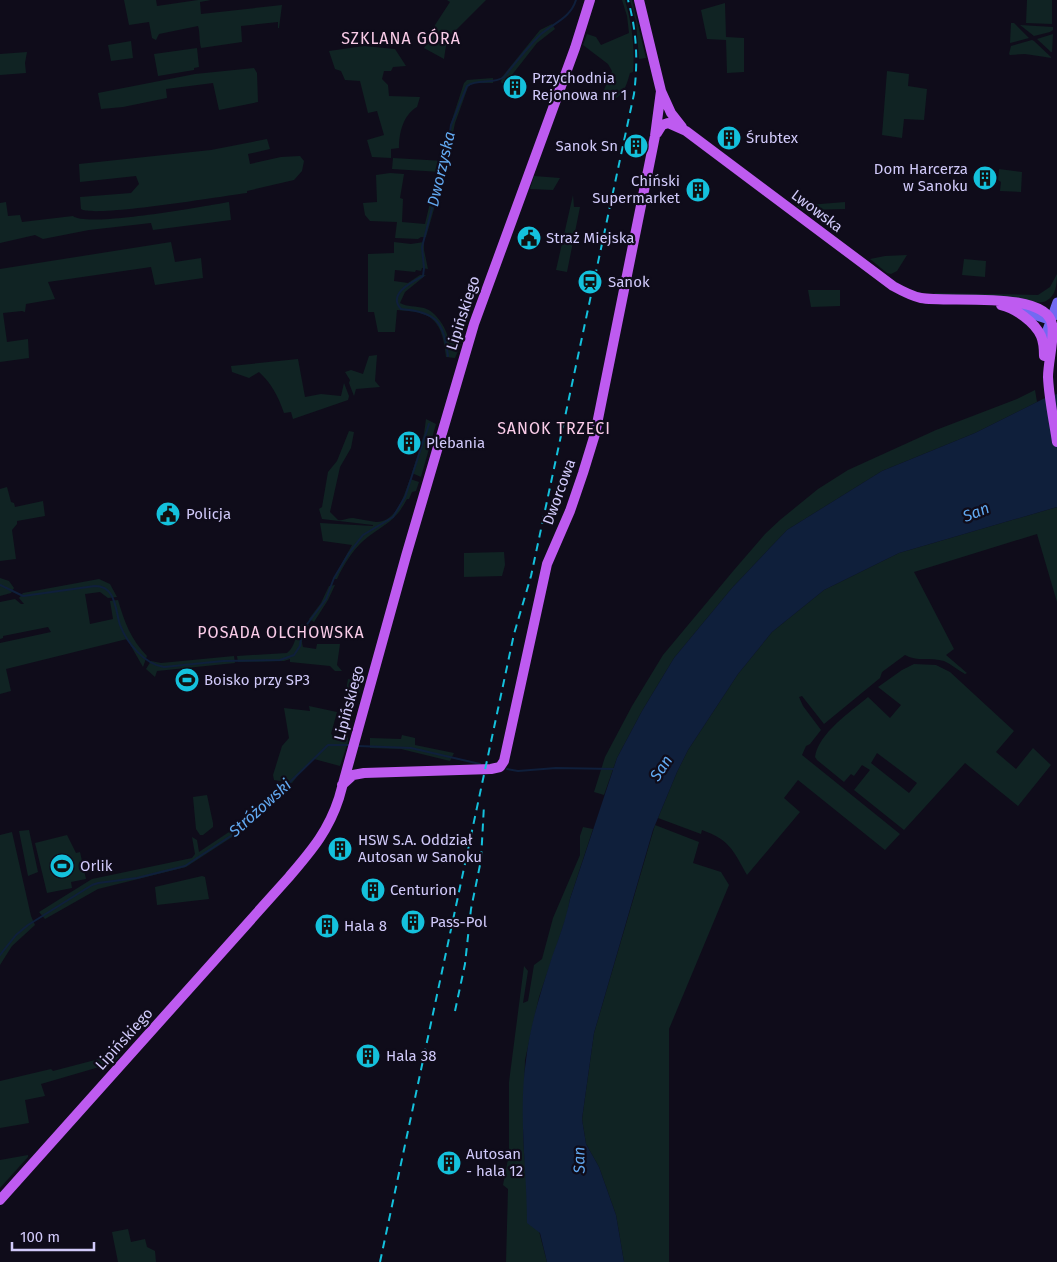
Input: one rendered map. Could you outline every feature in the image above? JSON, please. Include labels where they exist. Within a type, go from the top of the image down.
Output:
[{"type":"main road","name":"Lipińskiego","points":[[0,1200],[308,854],[328,827],[342,786],[406,556],[474,324],[575,48],[590,0]]},
{"type":"main road","points":[[639,0],[662,92],[671,113],[686,131]]},
{"type":"main road","name":"Dworcowa","points":[[364,773],[485,770],[500,767],[505,756],[546,564],[570,511],[595,434],[616,336],[627,267],[655,136],[662,92]]},
{"type":"main road","name":"Lwowska","points":[[655,136],[662,126],[668,123],[686,131],[893,286],[920,298],[1013,302],[1038,308],[1047,313],[1054,322]]},
{"type":"main road","name":"Lwowska","points":[[977,300],[1009,307],[1054,322]]},
{"type":"main road","points":[[1038,308],[1049,306],[1057,301]]},
{"type":"main road","points":[[1049,380],[1057,301]]},
{"type":"main road","name":"Lwowska","points":[[1009,307],[1023,316],[1032,325],[1040,334],[1044,344]]},
{"type":"main road","points":[[1054,322],[1044,344],[1045,367],[1049,380],[1057,442]]},
{"type":"main road","points":[[351,754],[354,770],[364,773]]},
{"type":"main road","points":[[342,786],[349,777],[364,773]]},
{"type":"green space","points":[[124,0],[156,0],[157,6],[211,0],[200,2],[201,14],[282,5],[279,28],[278,22],[241,26],[242,42],[201,48],[198,26],[159,34],[156,40],[152,38],[149,22],[129,25]]},
{"type":"green space","points":[[447,0],[486,0],[447,39],[444,59],[424,48],[434,33],[435,25],[450,2]]},
{"type":"green space","points":[[622,0],[625,0],[631,27],[634,54],[633,72],[630,73],[625,88],[618,97],[615,99],[601,97],[612,71],[608,64],[583,45],[587,34],[596,37],[601,45],[629,33],[627,16]]},
{"type":"green space","points":[[630,0],[632,0],[646,58],[639,59],[636,22]]},
{"type":"green space","points":[[1027,0],[1052,0],[1052,24],[1026,23]]},
{"type":"green space","points":[[725,3],[726,37],[744,38],[744,72],[727,73],[726,40],[707,39],[701,10]]},
{"type":"green space","points":[[1011,23],[1014,23],[1029,38],[1010,43]]},
{"type":"green space","points":[[552,24],[555,29],[537,43],[504,85],[501,82],[502,77],[540,30]]},
{"type":"green space","points":[[1020,25],[1053,27],[1053,30],[1034,36]]},
{"type":"green space","points":[[1053,34],[1052,52],[1051,52],[1037,39]]},
{"type":"green space","points":[[1032,40],[1052,58],[1009,54],[1011,46]]},
{"type":"green space","points":[[131,41],[133,58],[111,61],[108,45]]},
{"type":"green space","points":[[364,46],[395,49],[406,66],[393,67],[391,71],[384,71],[382,79],[388,85],[389,96],[420,97],[417,107],[412,110],[405,120],[400,136],[399,148],[391,149],[391,158],[372,157],[367,140],[384,135],[377,111],[368,113],[360,81],[345,80],[341,71],[335,69],[329,51]]},
{"type":"green space","points":[[197,48],[199,67],[194,68],[194,70],[158,76],[154,54]]},
{"type":"green space","points":[[27,52],[26,73],[0,75],[0,54]]},
{"type":"green space","points":[[254,68],[257,73],[258,102],[219,110],[213,83],[166,89],[167,98],[123,107],[101,109],[98,93],[195,74]]},
{"type":"green space","points":[[887,71],[909,74],[908,86],[927,89],[924,120],[904,119],[902,138],[882,135]]},
{"type":"green space","points":[[493,78],[493,83],[473,83],[468,87],[455,123],[447,163],[426,237],[418,239],[395,238],[397,222],[370,221],[365,215],[363,203],[377,202],[376,175],[390,173],[404,174],[400,198],[403,199],[402,222],[425,224],[433,190],[441,172],[392,169],[393,158],[444,161],[451,123],[464,83],[467,80]]},
{"type":"green space","points":[[267,139],[270,149],[248,154],[250,164],[281,157],[300,156],[304,161],[302,171],[294,180],[247,191],[247,193],[187,202],[109,211],[81,209],[80,197],[131,193],[139,184],[136,176],[80,182],[79,164],[211,150]]},
{"type":"green space","points":[[999,169],[1022,172],[1021,192],[1000,191]]},
{"type":"green space","points":[[534,176],[560,178],[553,190],[530,189]]},
{"type":"green space","points":[[573,195],[574,207],[580,207],[567,272],[556,270]]},
{"type":"green space","points":[[6,202],[8,216],[20,215],[22,222],[73,216],[83,219],[122,218],[229,202],[231,220],[153,230],[151,223],[89,230],[43,239],[35,235],[0,243],[0,203]]},
{"type":"green space","points":[[845,202],[845,209],[803,210],[796,206]]},
{"type":"green space","points":[[171,242],[175,262],[201,258],[203,278],[155,285],[151,267],[48,282],[55,299],[26,304],[25,312],[3,313],[7,342],[28,339],[29,358],[0,362],[0,269]]},
{"type":"green space","points":[[394,242],[411,244],[424,242],[428,269],[422,268],[421,271],[416,270],[415,272],[395,270],[394,281],[408,283],[420,275],[426,275],[405,292],[400,303],[424,308],[437,317],[444,327],[449,343],[461,344],[455,358],[446,357],[441,331],[437,325],[432,319],[418,312],[397,310],[395,332],[378,332],[374,312],[368,312],[368,254],[394,253]]},
{"type":"green space","points":[[907,255],[897,271],[891,274],[887,273],[870,259],[885,256]]},
{"type":"green space","points":[[964,259],[986,261],[985,277],[962,275]]},
{"type":"green space","points":[[1057,274],[1054,293],[1049,299],[1042,302],[1005,298],[936,295],[934,293],[1038,295],[1050,287]]},
{"type":"green space","points":[[808,290],[840,290],[840,306],[811,307]]},
{"type":"green space","points":[[377,355],[375,381],[380,387],[356,389],[354,396],[349,383],[350,380],[345,372],[351,370],[363,374],[369,356]]},
{"type":"green space","points":[[298,359],[305,397],[321,394],[341,396],[344,383],[349,396],[348,400],[293,419],[291,412],[284,413],[268,381],[259,372],[249,378],[232,372],[231,366]]},
{"type":"green space","points":[[1035,390],[1037,402],[975,433],[882,471],[787,530],[732,588],[674,658],[642,711],[617,758],[604,795],[594,792],[605,757],[632,706],[663,655],[765,534],[780,520],[818,489],[848,470],[936,430],[1017,399]]},
{"type":"green space","points":[[426,419],[436,424],[421,477],[412,473],[424,434]]},
{"type":"green space","points":[[349,431],[354,432],[351,448],[340,467],[330,512],[338,520],[353,518],[376,522],[383,521],[389,518],[399,506],[410,479],[419,482],[416,491],[412,492],[409,499],[407,499],[393,519],[359,545],[348,559],[337,579],[333,579],[352,545],[323,541],[320,523],[373,526],[322,519],[319,509],[322,507],[328,472],[337,461]]},
{"type":"green space","points":[[7,487],[11,502],[14,503],[15,507],[43,501],[45,516],[17,521],[12,530],[16,559],[0,561],[0,489]]},
{"type":"green space","points":[[1057,507],[1057,602],[1037,534],[914,572],[954,649],[946,655],[967,673],[965,674],[944,661],[914,658],[905,655],[882,672],[880,678],[824,724],[802,696],[799,697],[803,706],[821,730],[810,744],[806,746],[802,755],[900,834],[885,850],[798,780],[784,798],[800,812],[747,875],[734,852],[719,838],[702,830],[701,834],[658,818],[688,750],[738,674],[772,632],[824,590],[899,553]]},
{"type":"green space","points":[[504,552],[505,565],[502,576],[464,577],[464,553]]},
{"type":"green space","points":[[0,578],[9,581],[14,588],[11,593],[0,596]]},
{"type":"green space","points":[[99,579],[110,584],[117,597],[108,598],[100,592],[85,594],[90,624],[113,619],[110,601],[118,600],[129,630],[147,656],[143,667],[127,639],[6,669],[11,691],[0,694],[0,643],[51,632],[48,627],[3,636],[0,639],[0,602],[15,599],[24,604],[19,598],[23,593]]},
{"type":"green space","points":[[335,585],[314,622],[309,619],[321,603],[329,586]]},
{"type":"green space","points":[[302,624],[309,625],[302,638],[303,647],[316,649],[317,644],[340,644],[337,665],[342,671],[335,671],[330,666],[290,662],[290,659],[284,661],[238,662],[237,656],[287,653],[292,647]]},
{"type":"green space","points":[[234,656],[235,663],[157,671],[155,677],[146,669],[151,661],[161,663]]},
{"type":"green space","points":[[914,664],[936,665],[950,672],[1014,731],[996,752],[1016,769],[1033,748],[1051,765],[1018,806],[965,763],[904,830],[854,790],[870,770],[862,765],[854,776],[851,774],[844,782],[817,760],[815,757],[817,748],[828,732],[868,697],[890,718],[901,705],[878,687]],"holes":[[[877,753],[917,783],[909,793],[871,763]]]},
{"type":"green space","points":[[363,677],[359,694],[346,691],[348,679],[359,681]]},
{"type":"green space","points":[[309,706],[337,712],[331,734],[346,740],[348,736],[348,742],[340,766],[314,759],[292,783],[274,780],[273,775],[282,746],[289,738],[284,708],[310,711]]},
{"type":"green space","points":[[402,735],[415,738],[415,745],[454,753],[450,761],[401,749],[370,748],[370,738],[401,739]]},
{"type":"green space","points":[[273,789],[286,790],[249,826],[186,867],[98,889],[45,919],[39,912],[92,879],[192,858],[195,854],[192,837],[197,840],[199,852],[241,824]]},
{"type":"green space","points":[[207,795],[213,827],[203,835],[200,835],[196,829],[193,797]]},
{"type":"green space","points":[[655,825],[699,842],[693,863],[721,872],[729,885],[669,1029],[669,1262],[624,1262],[616,1215],[599,1167],[586,1144],[582,1119],[594,1033]]},
{"type":"green space","points":[[583,827],[593,829],[570,899],[567,915],[539,997],[525,1060],[523,1132],[527,1185],[547,1262],[506,1262],[508,1189],[503,1185],[509,1154],[509,1082],[524,966],[528,971],[523,1003],[528,1001],[534,965],[542,959],[553,918],[580,855],[580,836]]},
{"type":"green space","points":[[29,830],[38,872],[28,876],[19,831]]},
{"type":"green space","points":[[12,832],[31,916],[35,925],[12,946],[0,965],[0,835]]},
{"type":"green space","name":"Orlik","points":[[67,835],[76,853],[80,852],[86,879],[71,882],[72,888],[47,893],[35,843]]},
{"type":"green space","points":[[202,876],[205,877],[209,899],[157,905],[155,887]]},
{"type":"green space","points":[[118,1054],[120,1056],[113,1063],[41,1084],[45,1096],[25,1100],[29,1123],[0,1128],[0,1081],[51,1069],[53,1071]]},
{"type":"green space","points":[[28,1155],[28,1157],[0,1188],[0,1160]]},
{"type":"green space","points":[[128,1229],[131,1242],[145,1239],[147,1247],[155,1251],[156,1262],[118,1262],[112,1232]]},
{"type":"water","name":"San","points":[[1057,394],[1057,507],[899,553],[824,590],[772,632],[738,674],[688,750],[653,830],[594,1033],[582,1119],[586,1144],[599,1167],[616,1215],[624,1262],[547,1262],[540,1233],[527,1223],[523,1101],[528,1047],[544,983],[617,758],[642,711],[674,658],[732,588],[787,530],[882,471],[975,433],[1045,398]]},
{"type":"waterway","name":"Dworzyska","points":[[448,356],[444,334],[436,320],[423,313],[401,309],[397,304],[397,298],[403,289],[423,276],[422,247],[445,165],[451,125],[467,86],[476,82],[495,81],[504,77],[540,35],[570,12],[576,0]]},
{"type":"waterway","name":"Dworzyska","points":[[0,585],[23,596],[95,586],[102,587],[111,594],[120,625],[127,639],[137,652],[150,662],[164,667],[223,661],[280,660],[294,655],[300,646],[302,631],[326,599],[334,578],[349,553],[363,535],[393,517],[405,497],[429,424]]},
{"type":"waterway","name":"Stróżowski","points":[[0,955],[16,935],[28,925],[92,885],[137,878],[185,866],[243,828],[328,745],[349,745]]},
{"type":"waterway","name":"Stróżowski","points":[[358,746],[411,748],[480,764]]},
{"type":"waterway","name":"Stróżowski","points":[[507,769],[518,771],[556,768],[615,769]]},
{"type":"railway","points":[[380,1262],[514,634],[531,576],[634,94],[636,47],[628,0]]},
{"type":"railway","points":[[455,1011],[465,964],[471,909],[481,860],[484,805]]},
{"type":"place","name":"Przychodnia Rejonowa nr 1","points":[[515,87]]},
{"type":"place","name":"Śrubtex","points":[[729,138]]},
{"type":"place","name":"Sanok Sn","points":[[636,146]]},
{"type":"place","name":"Dom Harcerza w Sanoku","points":[[985,178]]},
{"type":"place","name":"Chiński Supermarket","points":[[698,190]]},
{"type":"place","name":"Straż Miejska","points":[[529,238]]},
{"type":"place","name":"Sanok","points":[[590,282]]},
{"type":"place","name":"Plebania","points":[[409,443]]},
{"type":"place","name":"Policja","points":[[168,514]]},
{"type":"place","name":"Boisko przy SP3","points":[[187,680]]},
{"type":"place","name":"HSW S.A. Oddział Autosan w Sanoku","points":[[340,849]]},
{"type":"place","name":"Orlik","points":[[62,866]]},
{"type":"place","name":"Centurion","points":[[373,890]]},
{"type":"place","name":"Pass-Pol","points":[[413,922]]},
{"type":"place","name":"Hala 8","points":[[327,926]]},
{"type":"place","name":"Hala 38","points":[[368,1056]]},
{"type":"place","name":"Autosan - hala 12","points":[[449,1163]]},
{"type":"district","name":"SZKLANA GÓRA","points":[[401,38]]},
{"type":"district","name":"SANOK TRZECI","points":[[554,428]]},
{"type":"district","name":"POSADA OLCHOWSKA","points":[[281,632]]}]
